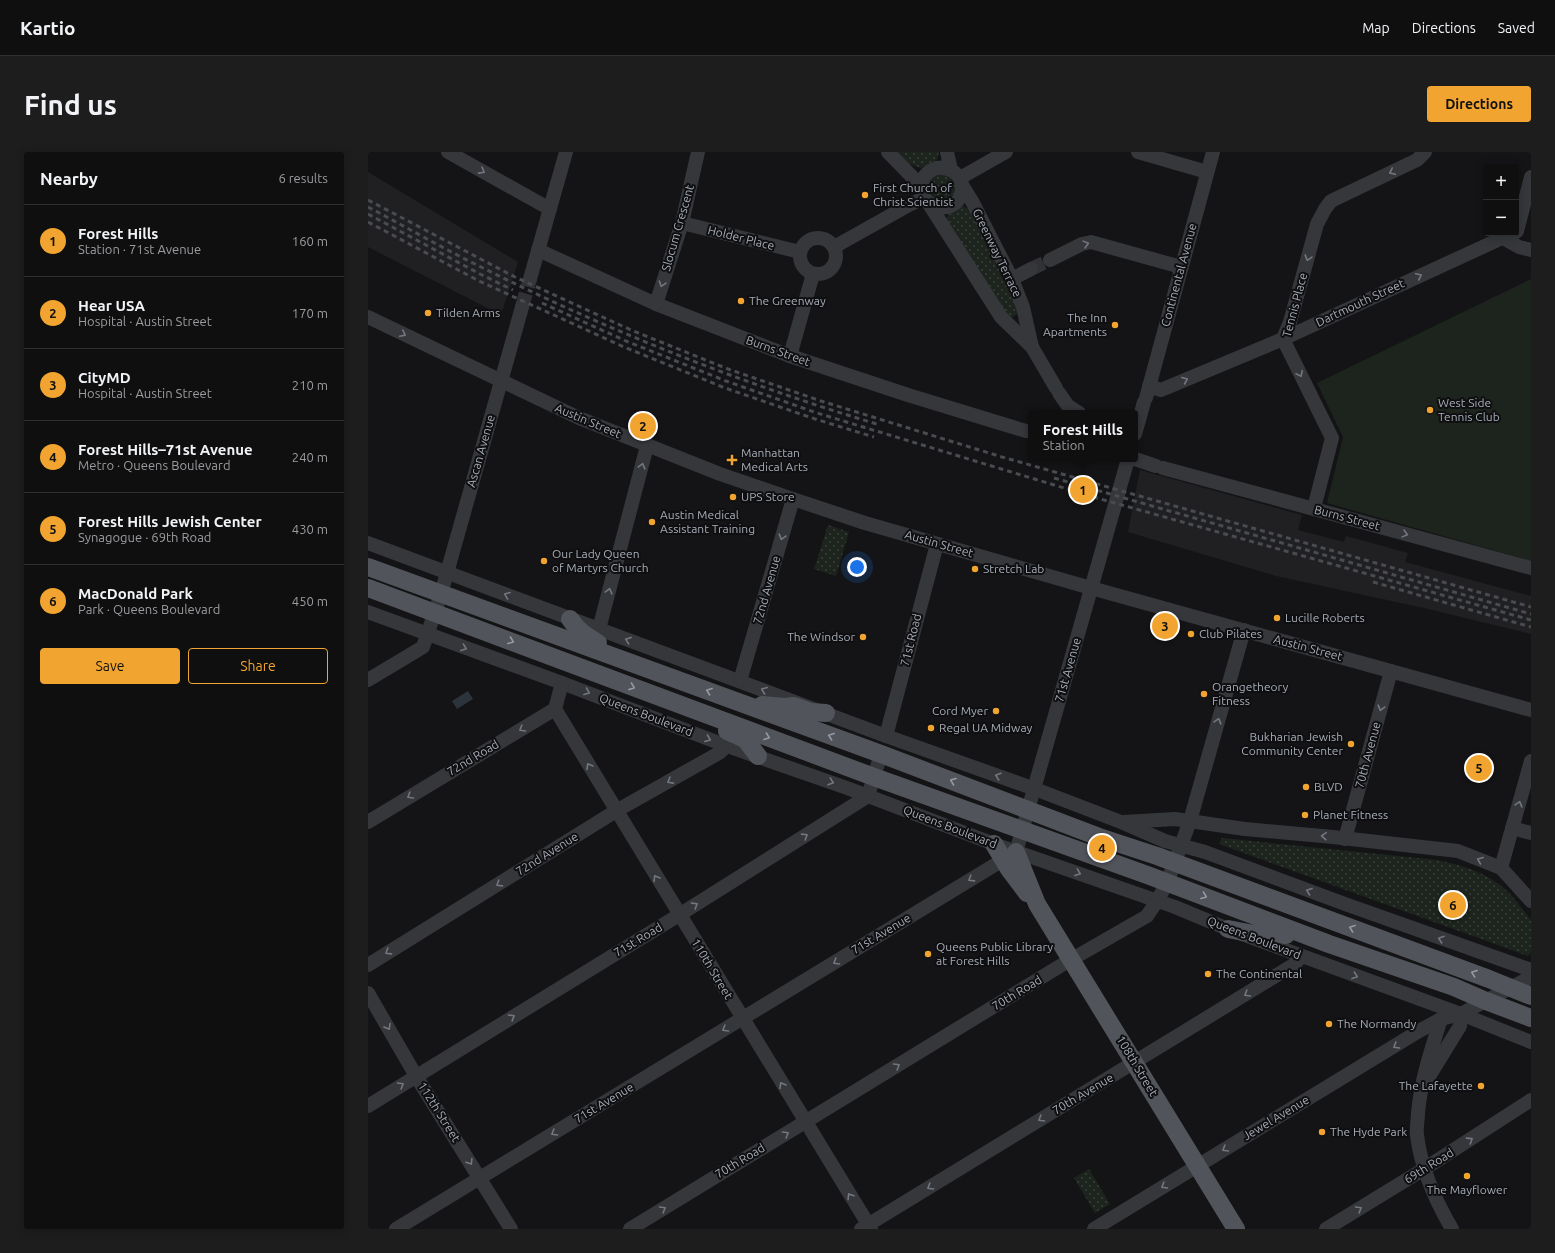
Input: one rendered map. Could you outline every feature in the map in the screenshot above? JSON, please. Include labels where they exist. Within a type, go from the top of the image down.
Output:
[{"type":"main road","points":[[368,567],[881,754],[1099,837],[1174,863],[1531,996]]},
{"type":"main road","name":"Queens Boulevard","points":[[368,588],[874,777],[1167,883],[1319,940],[1454,987],[1531,1018]]},
{"type":"main road","points":[[570,619],[576,628],[584,635],[643,667]]},
{"type":"main road","points":[[662,698],[700,720],[745,739],[758,756]]},
{"type":"main road","points":[[739,702],[780,707],[794,706],[811,712],[826,713]]},
{"type":"main road","name":"108th Street","points":[[1005,851],[1236,1229]]},
{"type":"main road","points":[[1228,929],[1254,934],[1262,931],[1319,940]]},
{"type":"street","points":[[448,152],[550,209]]},
{"type":"street","points":[[530,279],[566,152]]},
{"type":"street","name":"Slocum Crescent","points":[[656,304],[682,224],[698,152]]},
{"type":"street","name":"Greenway Terrace","points":[[888,152],[925,196],[1001,317],[1032,347],[1057,391],[1072,410]]},
{"type":"street","points":[[947,152],[958,178],[961,195],[956,203],[947,208],[938,208],[925,196],[924,177],[932,170],[941,167],[958,178]]},
{"type":"street","points":[[958,178],[1006,152]]},
{"type":"street","points":[[1138,152],[1207,172]]},
{"type":"street","name":"Continental Avenue","points":[[1138,422],[1213,152]]},
{"type":"street","name":"Tennis Place","points":[[1314,508],[1332,438],[1283,339],[1290,322],[1317,224],[1324,209],[1331,201],[1417,160],[1425,152]]},
{"type":"street","points":[[1519,212],[1531,177]]},
{"type":"street","name":"Greenway Terrace","points":[[958,178],[1012,279],[1023,307],[1032,347]]},
{"type":"street","points":[[834,247],[925,196]]},
{"type":"street","name":"Holder Place","points":[[682,224],[800,252]]},
{"type":"street","name":"Dartmouth Street","points":[[1146,395],[1283,339],[1506,236]]},
{"type":"street","points":[[1514,236],[1519,247],[1531,250]]},
{"type":"street","points":[[816,238],[823,239],[830,242],[834,247],[836,256],[835,264],[829,271],[821,275],[813,274],[806,271],[802,266],[800,252],[808,240],[816,238]]},
{"type":"street","points":[[1050,260],[1082,244],[1092,242],[1181,267]]},
{"type":"street","name":"Burns Street","points":[[538,250],[656,304],[790,356],[880,386],[1026,431]]},
{"type":"street","points":[[1012,279],[1030,269]]},
{"type":"street","points":[[790,356],[813,274]]},
{"type":"street","name":"Ascan Avenue","points":[[368,680],[423,647],[428,635],[441,594],[522,307]]},
{"type":"street","name":"Austin Street","points":[[368,317],[501,382],[579,418],[720,474],[792,499],[865,523],[1091,588],[1531,710]]},
{"type":"street","points":[[599,629],[647,446]]},
{"type":"street","name":"Burns Street","points":[[1138,460],[1531,568]]},
{"type":"street","name":"71st Avenue","points":[[396,1229],[742,1019],[1005,851],[1022,831],[1029,810],[1127,462]]},
{"type":"street","name":"72nd Avenue","points":[[740,681],[792,499]]},
{"type":"street","points":[[368,543],[447,571],[570,619],[886,736],[1035,789],[1121,822],[1165,841],[1206,852],[1345,904],[1531,970]]},
{"type":"street","name":"71st Road","points":[[886,736],[937,544]]},
{"type":"street","name":"Queens Boulevard","points":[[368,612],[728,746],[847,788],[1005,851],[1157,901],[1228,929],[1461,1014],[1531,1042]]},
{"type":"street","name":"70th Road","points":[[630,1229],[1071,959],[1146,916],[1157,901],[1167,883],[1190,821],[1244,630]]},
{"type":"street","name":"70th Avenue","points":[[1345,839],[1391,671]]},
{"type":"street","points":[[555,709],[562,683]]},
{"type":"street","name":"110th Street","points":[[555,709],[805,1122],[867,1228]]},
{"type":"street","name":"72nd Road","points":[[368,822],[555,709]]},
{"type":"street","name":"72nd Avenue","points":[[368,965],[616,811],[719,753],[728,746]]},
{"type":"street","points":[[868,796],[881,754]]},
{"type":"street","points":[[1501,868],[1531,762]]},
{"type":"street","name":"71st Road","points":[[368,1106],[679,915],[868,796]]},
{"type":"street","points":[[1121,822],[1175,819],[1245,829],[1458,852],[1501,868],[1531,900]]},
{"type":"street","points":[[1512,828],[1531,833]]},
{"type":"street","name":"70th Avenue","points":[[867,1228],[1295,964],[1301,956]]},
{"type":"street","name":"Jewel Avenue","points":[[1094,1229],[1441,1019],[1461,1014],[1531,977]]},
{"type":"street","name":"112th Street","points":[[368,993],[416,1076],[511,1229]]},
{"type":"street","points":[[1420,1092],[1460,1026],[1461,1014]]},
{"type":"street","points":[[1441,1019],[1426,1063],[1420,1092],[1416,1134],[1424,1169],[1437,1204],[1452,1229]]},
{"type":"street","name":"69th Road","points":[[1326,1229],[1424,1169],[1531,1100]]},
{"type":"shaded area","points":[[895,152],[939,152],[937,160],[921,168],[904,162]]},
{"type":"shaded area","points":[[368,172],[518,262],[501,315],[368,247]]},
{"type":"shaded area","points":[[937,172],[956,180],[954,199],[934,202],[926,183]]},
{"type":"shaded area","points":[[963,206],[970,210],[1019,311],[1011,318],[1008,317],[946,221],[948,214]]},
{"type":"shaded area","name":"West Side Tennis Club","points":[[1531,279],[1531,561],[1327,503],[1343,437],[1317,383]]},
{"type":"shaded area","points":[[1140,470],[1302,515],[1298,530],[1344,542],[1346,536],[1408,553],[1405,562],[1531,596],[1531,634],[1424,608],[1276,576],[1128,532]]},
{"type":"shaded area","points":[[828,525],[849,532],[836,576],[814,569]]},
{"type":"shaded area","points":[[468,691],[473,699],[457,709],[452,701]]},
{"type":"shaded area","points":[[1222,838],[1437,860],[1473,870],[1481,873],[1505,889],[1516,900],[1531,920],[1531,952],[1528,956],[1219,844]]},
{"type":"shaded area","points":[[1089,1169],[1110,1204],[1095,1213],[1074,1178]]},
{"type":"tunnel","points":[[1031,269],[1050,260]]},
{"type":"tunnel","points":[[522,307],[530,279]]},
{"type":"railway","points":[[368,200],[515,277],[631,330],[728,369],[821,401],[1002,457],[1531,607]]},
{"type":"railway","points":[[368,207],[483,268],[580,314],[629,335],[778,392],[880,425]]},
{"type":"railway","points":[[368,214],[513,290]]},
{"type":"railway","points":[[368,222],[479,281],[624,347],[725,388],[815,419],[874,437]]},
{"type":"railway","points":[[542,303],[626,341],[726,381],[817,413],[1097,498],[1531,620]]},
{"type":"railway","points":[[1054,478],[1531,614]]},
{"type":"railway","points":[[1373,582],[1531,627]]},
{"type":"place","name":"First Church of Christ Scientist","points":[[865,195]]},
{"type":"place","name":"The Greenway","points":[[741,301]]},
{"type":"place","name":"Tilden Arms","points":[[428,313]]},
{"type":"place","name":"The Inn Apartments","points":[[1115,325]]},
{"type":"place","name":"West Side Tennis Club","points":[[1430,410]]},
{"type":"place","name":"Hear USA","points":[[643,426]]},
{"type":"place","name":"Manhattan Medical Arts","points":[[732,460]]},
{"type":"place","name":"Forest Hills","points":[[1083,490]]},
{"type":"place","name":"UPS Store","points":[[733,497]]},
{"type":"place","name":"Austin Medical Assistant Training","points":[[652,522]]},
{"type":"place","name":"Our Lady Queen of Martyrs Church","points":[[544,561]]},
{"type":"place","name":"Stretch Lab","points":[[975,569]]},
{"type":"place","name":"Lucille Roberts","points":[[1277,618]]},
{"type":"place","name":"CityMD","points":[[1165,626]]},
{"type":"place","name":"Club Pilates","points":[[1191,634]]},
{"type":"place","name":"The Windsor","points":[[863,637]]},
{"type":"place","name":"Orangetheory Fitness","points":[[1204,694]]},
{"type":"place","name":"Cord Myer","points":[[996,711]]},
{"type":"place","name":"Regal UA Midway","points":[[931,728]]},
{"type":"place","name":"Bukharian Jewish Community Center","points":[[1351,744]]},
{"type":"place","name":"Forest Hills Jewish Center","points":[[1479,768]]},
{"type":"place","name":"BLVD","points":[[1306,787]]},
{"type":"place","name":"Planet Fitness","points":[[1305,815]]},
{"type":"place","name":"Forest Hills–71st Avenue","points":[[1102,848]]},
{"type":"place","name":"MacDonald Park","points":[[1453,905]]},
{"type":"place","name":"Queens Public Library at Forest Hills","points":[[928,954]]},
{"type":"place","name":"The Continental","points":[[1208,974]]},
{"type":"place","name":"The Normandy","points":[[1329,1024]]},
{"type":"place","name":"The Lafayette","points":[[1481,1086]]},
{"type":"place","name":"The Hyde Park","points":[[1322,1132]]},
{"type":"place","name":"The Mayflower","points":[[1467,1176]]}]
